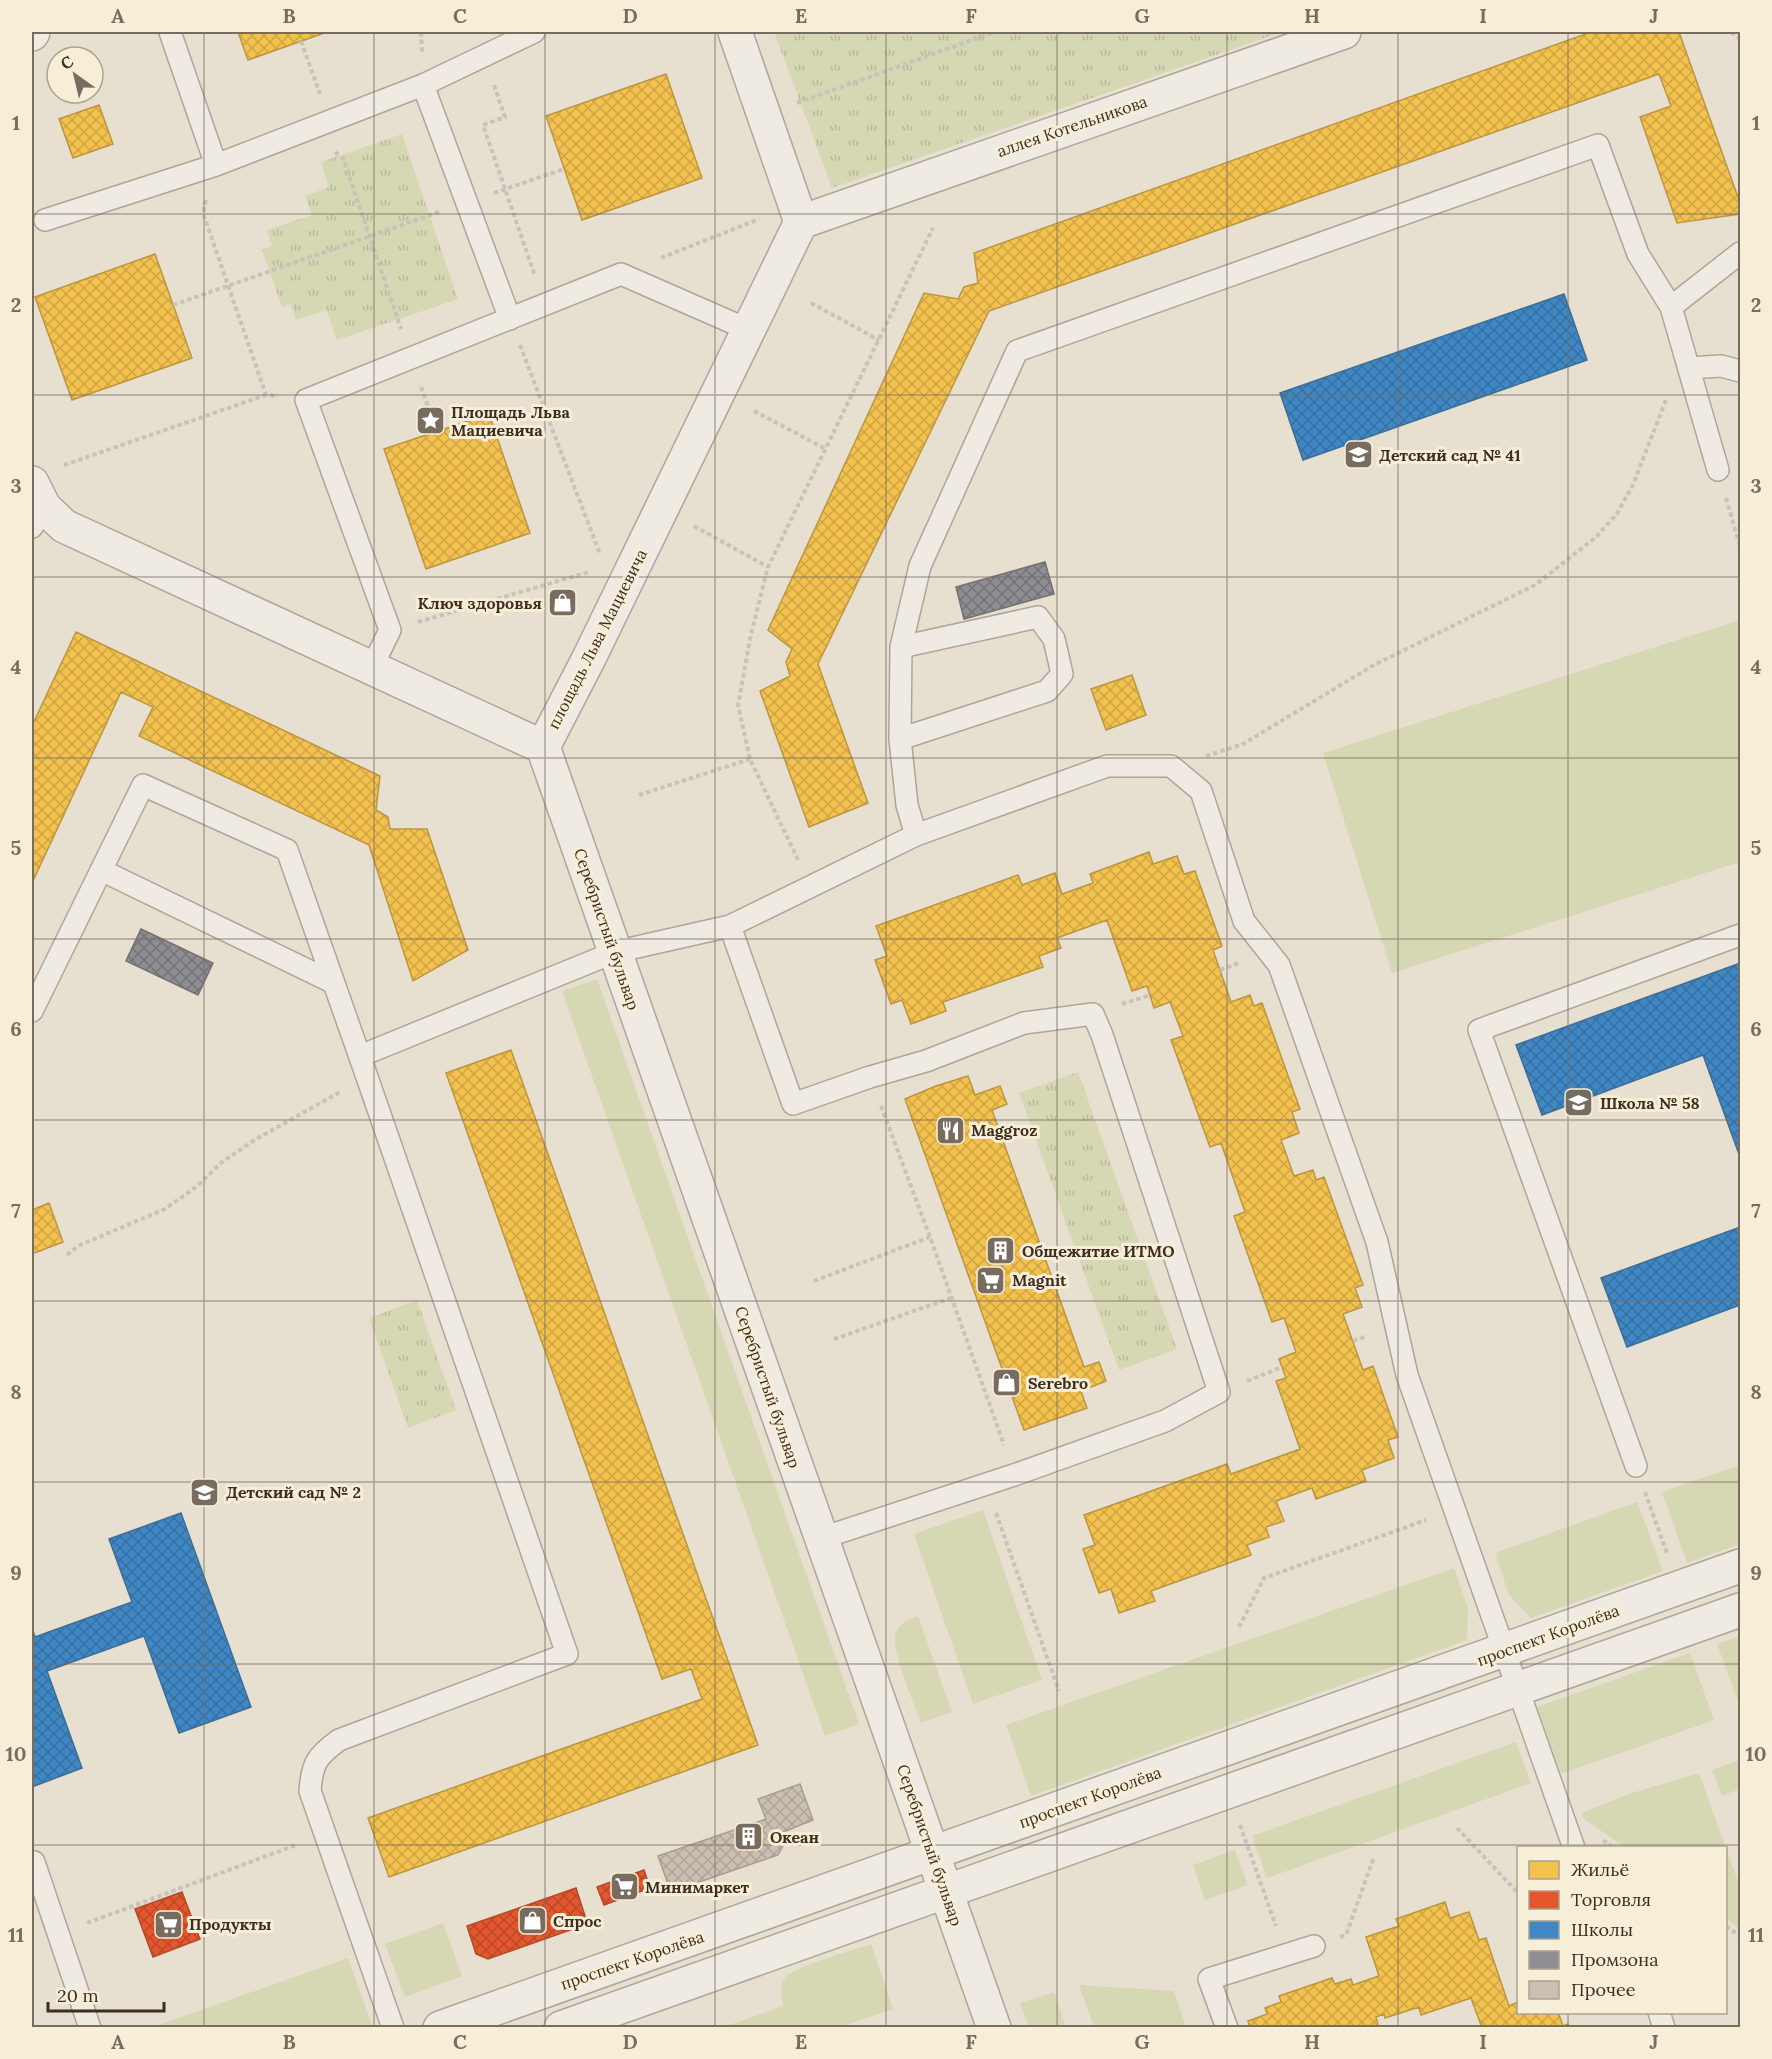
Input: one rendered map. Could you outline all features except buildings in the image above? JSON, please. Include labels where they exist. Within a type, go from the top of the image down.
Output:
[{"type":"street","points":[[735,32],[801,222]]},
{"type":"street","name":"аллея Котельникова","points":[[801,222],[1344,32]]},
{"type":"street","name":"площадь Льва Мациевича","points":[[40,496],[64,526],[543,747],[589,658],[801,222]]},
{"type":"street","name":"Серебристый бульвар","points":[[543,747],[994,2028]]},
{"type":"street","name":"проспект Королёва","points":[[440,2028],[1740,1566]]},
{"type":"street","points":[[561,2028],[1740,1610]]},
{"type":"lane","points":[[170,32],[216,165]]},
{"type":"lane","points":[[45,220],[216,165],[423,85],[534,32]]},
{"type":"lane","points":[[423,85],[510,319]]},
{"type":"lane","points":[[916,835],[907,806],[900,739],[902,647],[920,566],[1017,351],[1598,145],[1638,254],[1671,307],[1718,470]]},
{"type":"lane","points":[[1671,307],[1740,254]]},
{"type":"lane","points":[[372,667],[390,630],[306,400],[621,274],[749,330]]},
{"type":"lane","points":[[1689,368],[1721,366],[1740,371]]},
{"type":"lane","points":[[900,739],[1047,691],[1062,674],[1054,639],[1038,617],[902,647]]},
{"type":"lane","points":[[360,1056],[615,952],[730,926],[916,835],[1107,766],[1171,766],[1201,791],[1244,921],[1279,965],[1377,1242],[1407,1375],[1573,1846]]},
{"type":"lane","points":[[32,1011],[143,785],[287,850],[567,1654],[339,1740],[321,1753],[311,1772],[310,1791],[393,2028]]},
{"type":"lane","points":[[101,870],[334,983]]},
{"type":"lane","points":[[730,926],[793,1104],[870,1077],[926,1061],[1024,1023],[1093,1014],[1102,1035],[1219,1392],[1165,1421],[986,1484],[822,1538]]},
{"type":"lane","points":[[1636,1466],[1479,1029],[1740,935]]},
{"type":"lane","points":[[32,1863],[34,1862],[90,2028]]},
{"type":"lane","points":[[1227,2028],[1209,1979],[1314,1946]]},
{"type":"path","points":[[793,104],[994,32]]},
{"type":"path","points":[[1731,32],[1740,39]]},
{"type":"path","points":[[301,41],[330,121]]},
{"type":"path","points":[[484,56],[505,117],[483,125],[546,305]]},
{"type":"path","points":[[307,130],[343,158],[437,431]]},
{"type":"path","points":[[216,165],[203,213],[266,395]]},
{"type":"path","points":[[174,305],[564,169]]},
{"type":"path","points":[[621,274],[759,219]]},
{"type":"path","points":[[811,888],[750,759],[738,705],[751,634],[768,567],[933,228]]},
{"type":"path","points":[[811,303],[879,340]]},
{"type":"path","points":[[510,319],[601,557]]},
{"type":"path","points":[[1171,766],[1243,744],[1374,665],[1535,585],[1595,538],[1616,515],[1632,487],[1669,392]]},
{"type":"path","points":[[40,496],[266,395],[306,400]]},
{"type":"path","points":[[754,411],[826,448]]},
{"type":"path","points":[[1718,470],[1740,546]]},
{"type":"path","points":[[694,526],[768,567]]},
{"type":"path","points":[[390,630],[594,571]]},
{"type":"path","points":[[639,795],[750,759]]},
{"type":"path","points":[[67,1255],[78,1246],[165,1209],[196,1186],[222,1162],[258,1138],[367,1077]]},
{"type":"path","points":[[881,1107],[1000,1435]]},
{"type":"path","points":[[814,1281],[930,1237]]},
{"type":"path","points":[[834,1339],[951,1298]]},
{"type":"path","points":[[1219,1392],[1282,1367]]},
{"type":"path","points":[[1636,1466],[1668,1558]]},
{"type":"path","points":[[986,1484],[1059,1691]]},
{"type":"path","points":[[1239,1627],[1264,1578],[1455,1509]]},
{"type":"path","points":[[1240,1826],[1286,1954]]},
{"type":"path","points":[[1457,1828],[1517,1892]]},
{"type":"path","points":[[58,1933],[325,1834]]},
{"type":"path","points":[[1314,1946],[1346,1935],[1374,1857]]},
{"type":"path","points":[[1727,1927],[1740,1936]]},
{"type":"green space","points":[[774,32],[1282,32],[832,188]]},
{"type":"green space","points":[[402,134],[458,299],[337,340],[326,310],[296,320],[291,304],[282,307],[262,250],[272,246],[267,230],[312,215],[305,196],[329,187],[321,162]]},
{"type":"green space","points":[[1740,620],[1740,862],[1392,973],[1323,753]]},
{"type":"green space","points":[[597,979],[859,1724],[825,1736],[562,991]]},
{"type":"green space","points":[[1078,1072],[1177,1349],[1119,1370],[1019,1093]]},
{"type":"green space","points":[[417,1300],[456,1410],[408,1428],[369,1318]]},
{"type":"green space","points":[[1740,1465],[1740,1544],[1687,1563],[1662,1492]]},
{"type":"green space","points":[[1637,1502],[1663,1571],[1531,1618],[1509,1595],[1495,1553]]},
{"type":"green space","points":[[983,1510],[1042,1680],[973,1704],[914,1534]]},
{"type":"green space","points":[[1454,1568],[1468,1608],[1467,1640],[1031,1796],[1006,1725]]},
{"type":"green space","points":[[918,1616],[952,1712],[921,1723],[899,1662],[895,1639],[900,1626]]},
{"type":"green space","points":[[1740,1636],[1740,1707],[1717,1644]]},
{"type":"green space","points":[[1690,1653],[1714,1720],[1561,1774],[1537,1707]]},
{"type":"green space","points":[[1516,1742],[1531,1783],[1267,1878],[1252,1836]]},
{"type":"green space","points":[[1740,1760],[1740,1789],[1722,1796],[1712,1770]]},
{"type":"green space","points":[[1699,1773],[1725,1846],[1623,1846],[1583,1818],[1581,1813],[1632,1793]]},
{"type":"green space","points":[[1235,1850],[1248,1885],[1205,1900],[1193,1865]]},
{"type":"green space","points":[[1727,1851],[1740,1887],[1740,1929],[1727,1920]]},
{"type":"green space","points":[[443,1923],[462,1976],[405,1997],[385,1944]]},
{"type":"green space","points":[[871,1944],[893,2009],[841,2027],[724,2027],[783,2006],[782,1985],[784,1979],[790,1974],[838,1954]]},
{"type":"green space","points":[[348,1958],[372,2025],[365,2028],[153,2027]]},
{"type":"green space","points":[[1079,1985],[1174,1991],[1186,2027],[1094,2027]]},
{"type":"green space","points":[[1054,1992],[1066,2027],[1029,2027],[1020,2003]]},
{"type":"place","name":"Площадь Льва Мациевича","points":[[430,421]]},
{"type":"place","name":"Детский сад № 41","points":[[1358,455]]},
{"type":"place","name":"Ключ здоровья","points":[[563,603]]},
{"type":"place","name":"Школа № 58","points":[[1579,1103]]},
{"type":"place","name":"Maggroz","points":[[950,1130]]},
{"type":"place","name":"Общежитие ИТМО","points":[[1001,1251]]},
{"type":"place","name":"Magnit","points":[[991,1280]]},
{"type":"place","name":"Serebro","points":[[1007,1383]]},
{"type":"place","name":"Детский сад № 2","points":[[205,1492]]},
{"type":"place","name":"Океан","points":[[749,1837]]},
{"type":"place","name":"Минимаркет","points":[[624,1887]]},
{"type":"place","name":"Спрос","points":[[532,1921]]},
{"type":"place","name":"Продукты","points":[[168,1924]]}]
